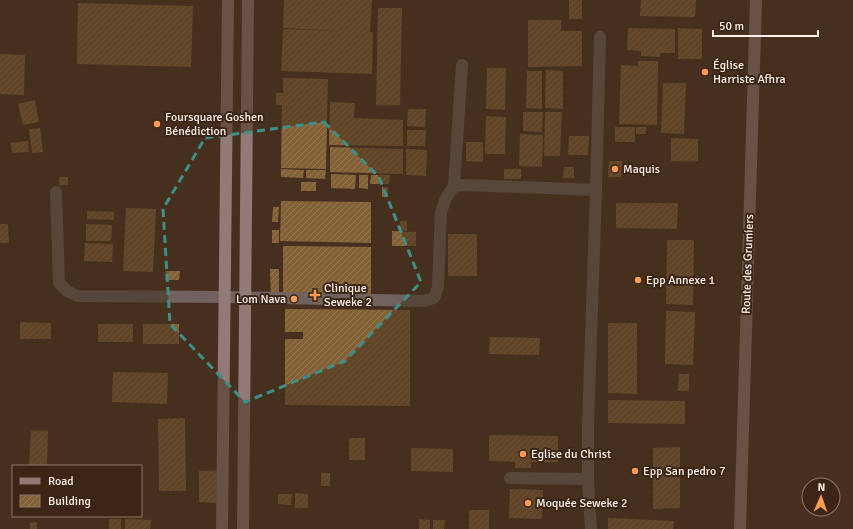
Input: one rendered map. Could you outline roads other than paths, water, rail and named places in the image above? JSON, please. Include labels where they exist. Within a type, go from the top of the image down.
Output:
[{"type":"main road","points":[[222,529],[228,0]]},
{"type":"main road","points":[[243,529],[248,0]]},
{"type":"main road","name":"Route des Grumiers","points":[[740,529],[756,0]]},
{"type":"street","points":[[591,529],[588,479],[588,425],[600,37]]},
{"type":"street","points":[[56,192],[59,283],[67,291],[77,296],[423,301],[434,298],[438,287],[441,212],[446,198],[454,186],[462,65]]},
{"type":"street","points":[[454,186],[466,185],[596,190]]},
{"type":"street","points":[[510,478],[588,479]]},
{"type":"place","name":"Église Harriste Afhra","points":[[705,72]]},
{"type":"place","name":"Foursquare Goshen Bénédiction","points":[[157,124]]},
{"type":"place","name":"Maquis","points":[[615,169]]},
{"type":"place","name":"Epp Annexe 1","points":[[638,280]]},
{"type":"place","name":"Clinique Seweke 2","points":[[315,295]]},
{"type":"place","name":"Lom Nava","points":[[294,299]]},
{"type":"place","name":"Eglise du Christ","points":[[523,454]]},
{"type":"place","name":"Epp San pedro 7","points":[[635,471]]},
{"type":"place","name":"Moquée Seweke 2","points":[[528,503]]}]
